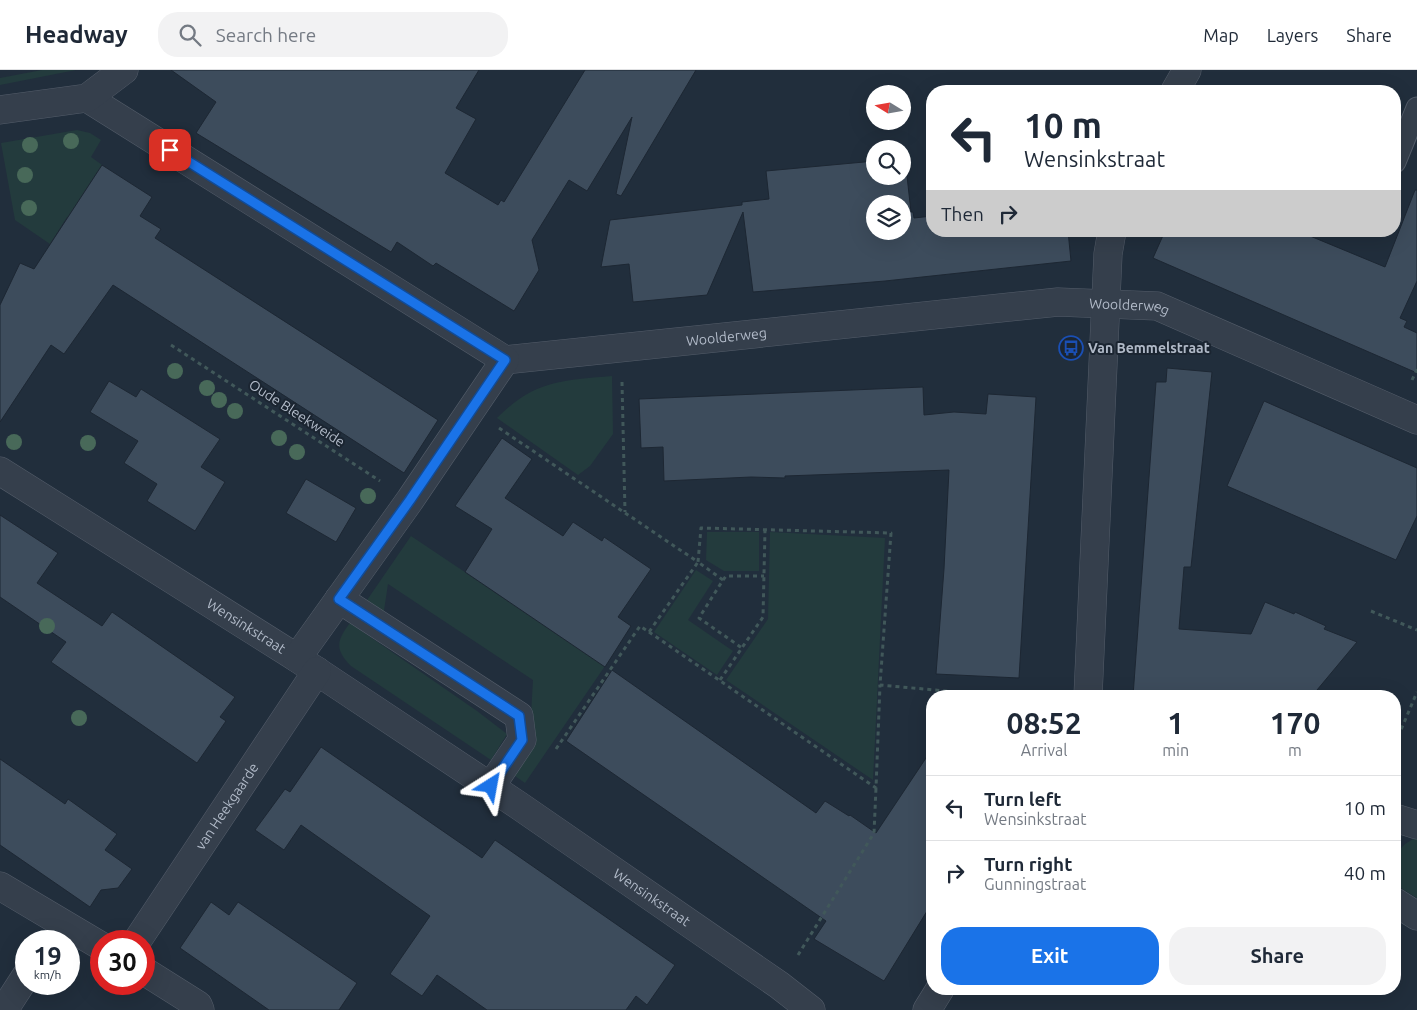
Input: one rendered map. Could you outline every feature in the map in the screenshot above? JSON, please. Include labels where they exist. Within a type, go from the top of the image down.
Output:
[{"type":"street","points":[[0,110],[87,98],[124,70]]},
{"type":"street","points":[[1178,85],[1187,70]]},
{"type":"street","points":[[87,98],[505,360]]},
{"type":"street","points":[[1088,690],[1108,254],[1111,237]]},
{"type":"street","name":"Woolderweg","points":[[505,360],[1058,302],[1158,306],[1417,420]]},
{"type":"street","name":"van Heekgaarde","points":[[144,930],[307,665],[339,599],[410,500],[505,360]]},
{"type":"street","name":"Wensinkstraat","points":[[0,470],[307,665],[491,786],[779,985],[811,1010]]},
{"type":"street","points":[[339,599],[519,716],[522,740],[491,786]]},
{"type":"street","points":[[1401,820],[1417,825]]},
{"type":"street","points":[[0,886],[53,930]]},
{"type":"street","points":[[1401,906],[1417,916]]},
{"type":"street","points":[[155,978],[198,1005],[200,1010]]},
{"type":"street","points":[[4,1010],[15,993]]},
{"type":"street","points":[[927,1010],[936,995]]},
{"type":"lane","points":[[1401,147],[1417,108]]},
{"type":"path","name":"Oude Bleekweide","points":[[171,345],[410,500]]},
{"type":"path","points":[[621,348],[624,512]]},
{"type":"path","points":[[472,409],[723,580]]},
{"type":"path","points":[[649,632],[698,562],[701,528],[891,533],[880,685],[874,833],[779,985]]},
{"type":"path","points":[[720,680],[763,617],[765,529]]},
{"type":"path","points":[[742,648],[699,618],[726,576],[764,576]]},
{"type":"path","points":[[1371,611],[1417,630]]},
{"type":"path","points":[[551,756],[640,626],[876,788]]},
{"type":"path","points":[[880,685],[935,690]]},
{"type":"path","points":[[1401,730],[1417,692]]},
{"type":"green space","points":[[42,70],[76,70],[0,85],[0,78]]},
{"type":"green space","points":[[77,130],[90,133],[101,140],[91,157],[102,165],[70,219],[67,217],[50,244],[15,220],[1,143]]},
{"type":"green space","points":[[612,376],[613,434],[590,466],[578,475],[497,418],[523,396],[536,390],[564,381]]},
{"type":"green space","points":[[707,532],[759,532],[759,571],[724,571],[706,560]]},
{"type":"green space","points":[[770,532],[885,538],[873,780],[726,680],[768,619]]},
{"type":"green space","points":[[411,536],[605,666],[525,783],[512,774],[531,715],[533,680],[388,584],[383,617],[365,603]]},
{"type":"green space","points":[[696,570],[713,581],[688,620],[733,651],[717,675],[654,632]]},
{"type":"green space","points":[[350,623],[507,734],[491,760],[351,666],[342,654],[339,644],[342,634]]},
{"type":"green space","points":[[1417,838],[1417,898],[1401,888],[1401,848],[1405,844]]},
{"type":"building","points":[[171,70],[479,70],[456,108],[476,119],[445,173],[498,205],[501,200],[504,202],[585,70],[696,70],[621,196],[616,194],[632,117],[587,191],[569,180],[532,240],[539,270],[514,311],[436,263],[433,266],[397,242],[391,252],[196,133],[216,102]]},
{"type":"building","points":[[866,162],[866,185],[908,185],[909,195],[866,195],[866,240],[911,240],[911,212],[913,212],[914,218],[926,217],[926,237],[1069,237],[1071,261],[885,281],[753,292],[743,212],[707,295],[633,302],[629,264],[601,267],[610,220],[742,205],[742,202],[769,199],[766,171]]},
{"type":"building","points":[[102,165],[152,197],[140,216],[161,229],[155,238],[438,420],[404,473],[113,285],[64,354],[51,345],[0,422],[0,305],[20,263],[34,269]]},
{"type":"building","points":[[1415,190],[1417,190],[1417,281],[1400,318],[1407,321],[1404,327],[1417,333],[1417,373],[1153,258],[1162,237],[1312,237],[1385,267],[1397,237],[1401,237],[1401,226]]},
{"type":"building","points":[[1167,368],[1212,372],[1191,567],[1184,567],[1179,629],[1251,634],[1265,602],[1294,614],[1295,612],[1326,626],[1324,629],[1357,642],[1317,690],[1133,690],[1156,382],[1166,382]]},
{"type":"building","points":[[109,381],[136,397],[141,389],[220,439],[201,467],[225,482],[195,531],[147,501],[157,484],[124,463],[138,441],[90,412]]},
{"type":"building","points":[[923,387],[924,415],[954,412],[986,414],[988,394],[1036,397],[1019,678],[936,674],[949,470],[785,476],[785,478],[751,477],[664,481],[663,447],[641,448],[639,399]]},
{"type":"building","points":[[1264,401],[1417,468],[1417,516],[1396,560],[1227,486]]},
{"type":"building","points":[[502,438],[532,459],[505,498],[563,536],[573,522],[602,541],[604,537],[651,569],[618,617],[631,626],[605,667],[465,572],[492,529],[455,506]]},
{"type":"building","points":[[306,479],[356,508],[336,542],[286,513]]},
{"type":"building","points":[[0,515],[58,553],[37,583],[102,626],[112,612],[235,697],[220,717],[226,721],[197,763],[51,662],[66,642],[0,597]]},
{"type":"building","points":[[612,670],[816,813],[825,801],[876,833],[926,758],[926,913],[884,981],[814,939],[826,921],[566,741]]},
{"type":"building","points":[[321,747],[482,858],[495,840],[675,965],[647,1005],[636,996],[626,1010],[487,1010],[437,975],[422,996],[390,974],[430,916],[301,825],[284,850],[255,830],[285,789],[290,792]]},
{"type":"building","points":[[0,759],[65,804],[68,799],[117,834],[105,850],[132,869],[118,888],[101,890],[90,907],[0,845]]},
{"type":"building","points":[[211,902],[229,915],[238,902],[357,983],[339,1010],[269,1010],[180,948]]},
{"type":"place","name":"Van Bemmelstraat","points":[[1071,348]]},
{"type":"route","points":[[170,150],[505,360],[410,500],[339,599],[519,716],[522,740],[491,786]]}]
